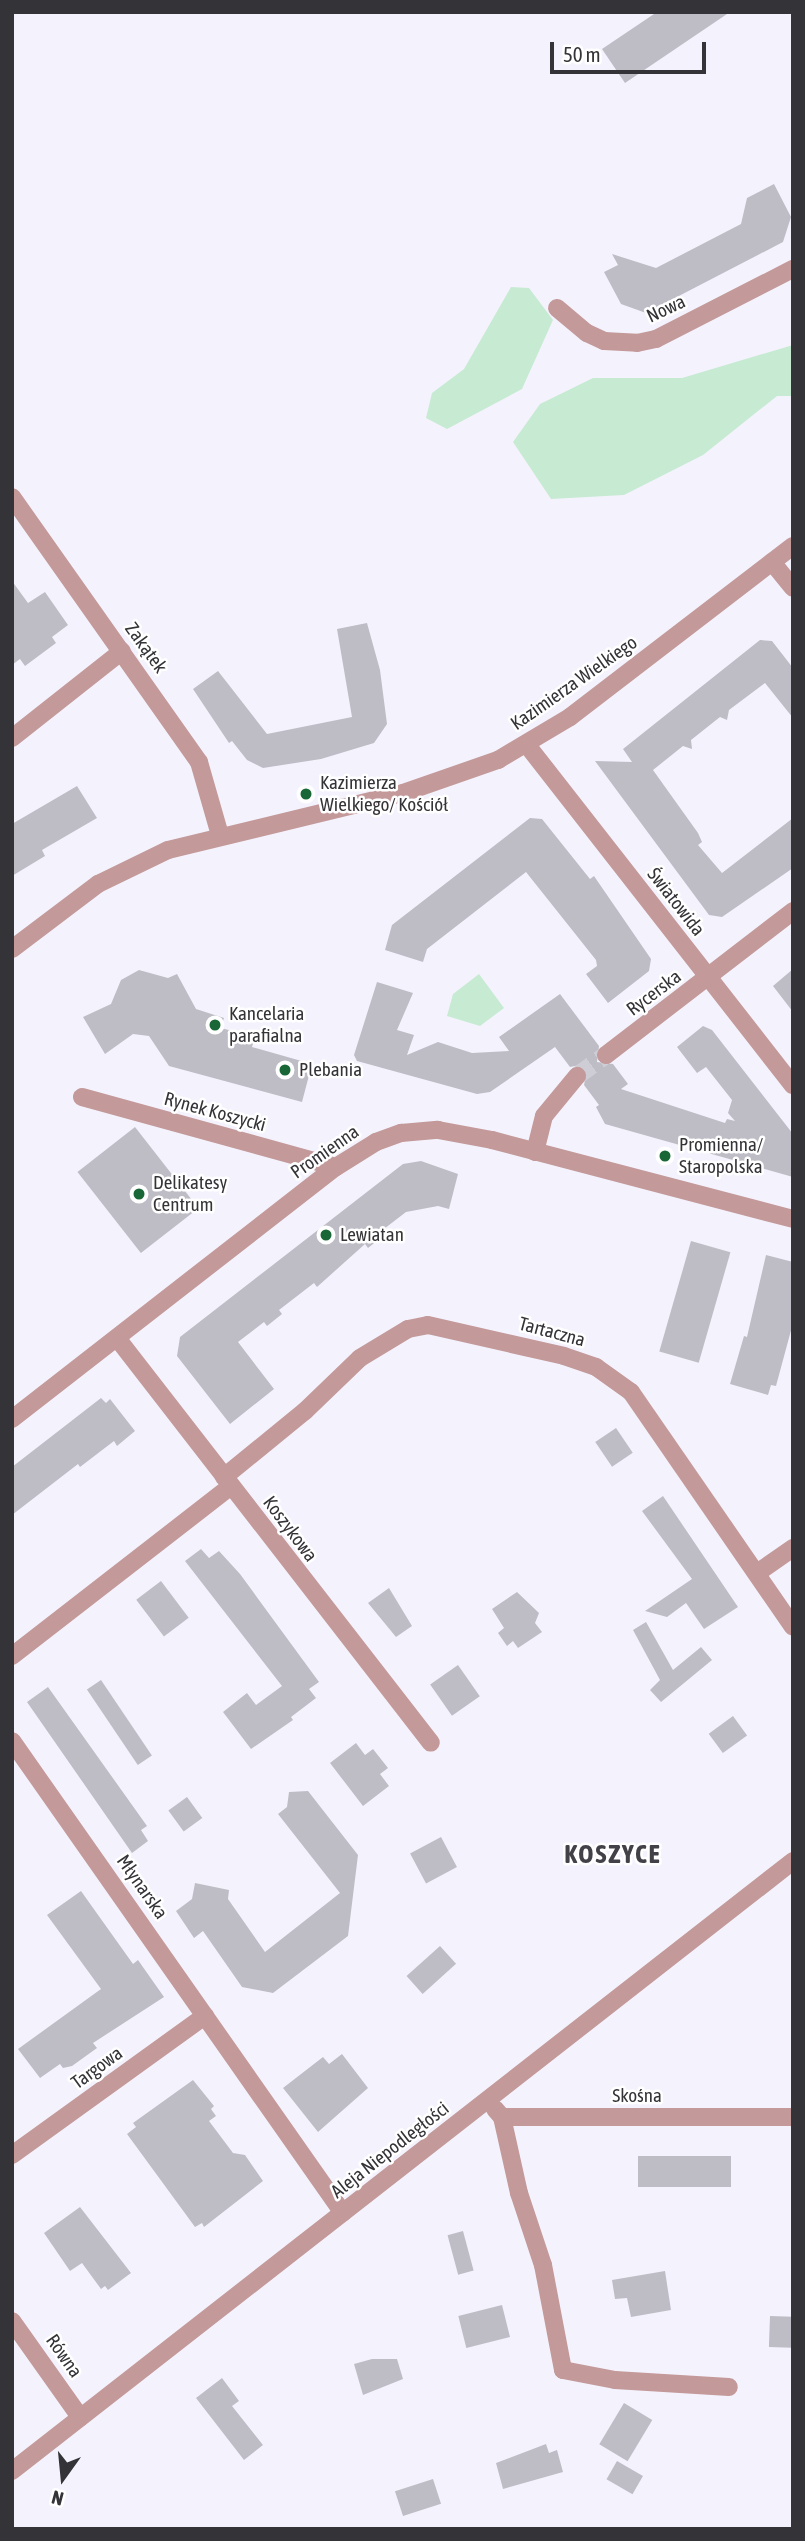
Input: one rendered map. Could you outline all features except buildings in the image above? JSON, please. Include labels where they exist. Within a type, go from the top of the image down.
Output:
[{"type":"street","name":"Nowa","points":[[557,308],[579,328],[604,341],[637,343],[656,339],[793,269]]},
{"type":"street","name":"Zakątek","points":[[12,497],[199,762],[220,835]]},
{"type":"street","name":"Kazimierza Wielkiego","points":[[12,949],[97,884],[156,855],[220,835],[446,781],[527,744],[793,546]]},
{"type":"street","points":[[772,562],[793,588]]},
{"type":"street","points":[[12,738],[122,651]]},
{"type":"street","name":"Światowida","points":[[527,744],[793,1086]]},
{"type":"street","name":"Rycerska","points":[[606,1055],[793,912]]},
{"type":"street","points":[[535,1152],[544,1116],[577,1076]]},
{"type":"street","name":"Rynek Koszycki","points":[[82,1097],[336,1167]]},
{"type":"street","name":"Promienna","points":[[12,1419],[336,1167],[376,1142],[412,1130],[450,1131],[768,1210],[793,1219]]},
{"type":"street","name":"Promienna","points":[[768,1210],[793,1207]]},
{"type":"street","name":"Tartaczna","points":[[227,1482],[376,1346],[418,1327],[449,1328],[584,1362],[620,1382],[639,1402],[793,1627]]},
{"type":"street","name":"Koszykowa","points":[[117,1338],[431,1743]]},
{"type":"street","points":[[12,1656],[227,1482]]},
{"type":"street","points":[[757,1573],[793,1548]]},
{"type":"street","name":"Młynarska","points":[[12,1741],[343,2213]]},
{"type":"street","name":"Aleja Niepodległości","points":[[12,2471],[793,1861]]},
{"type":"street","name":"Targowa","points":[[12,2155],[205,2016]]},
{"type":"street","points":[[488,2101],[502,2117],[519,2193],[543,2265],[563,2370],[615,2380],[729,2387]]},
{"type":"street","name":"Skośna","points":[[502,2117],[793,2117]]},
{"type":"street","name":"Równa","points":[[12,2321],[80,2417]]},
{"type":"green space","points":[[511,287],[529,288],[553,320],[522,389],[447,429],[426,418],[432,393],[464,369]]},
{"type":"green space","points":[[793,345],[793,396],[777,396],[703,455],[624,495],[551,499],[513,442],[540,404],[593,378],[682,378]]},
{"type":"green space","points":[[479,974],[504,1008],[480,1026],[447,1016],[453,994]]},
{"type":"tunnel","points":[[577,1076],[606,1055]]},
{"type":"place","name":"Kazimierza Wielkiego/ Kościół","points":[[306,794]]},
{"type":"place","name":"Kancelaria parafialna","points":[[215,1025]]},
{"type":"place","name":"Plebania","points":[[285,1070]]},
{"type":"place","name":"Promienna/ Staropolska","points":[[665,1156]]},
{"type":"place","name":"Delikatesy Centrum","points":[[139,1194]]},
{"type":"place","name":"Lewiatan","points":[[326,1235]]},
{"type":"district","name":"KOSZYCE","points":[[613,1855]]}]
